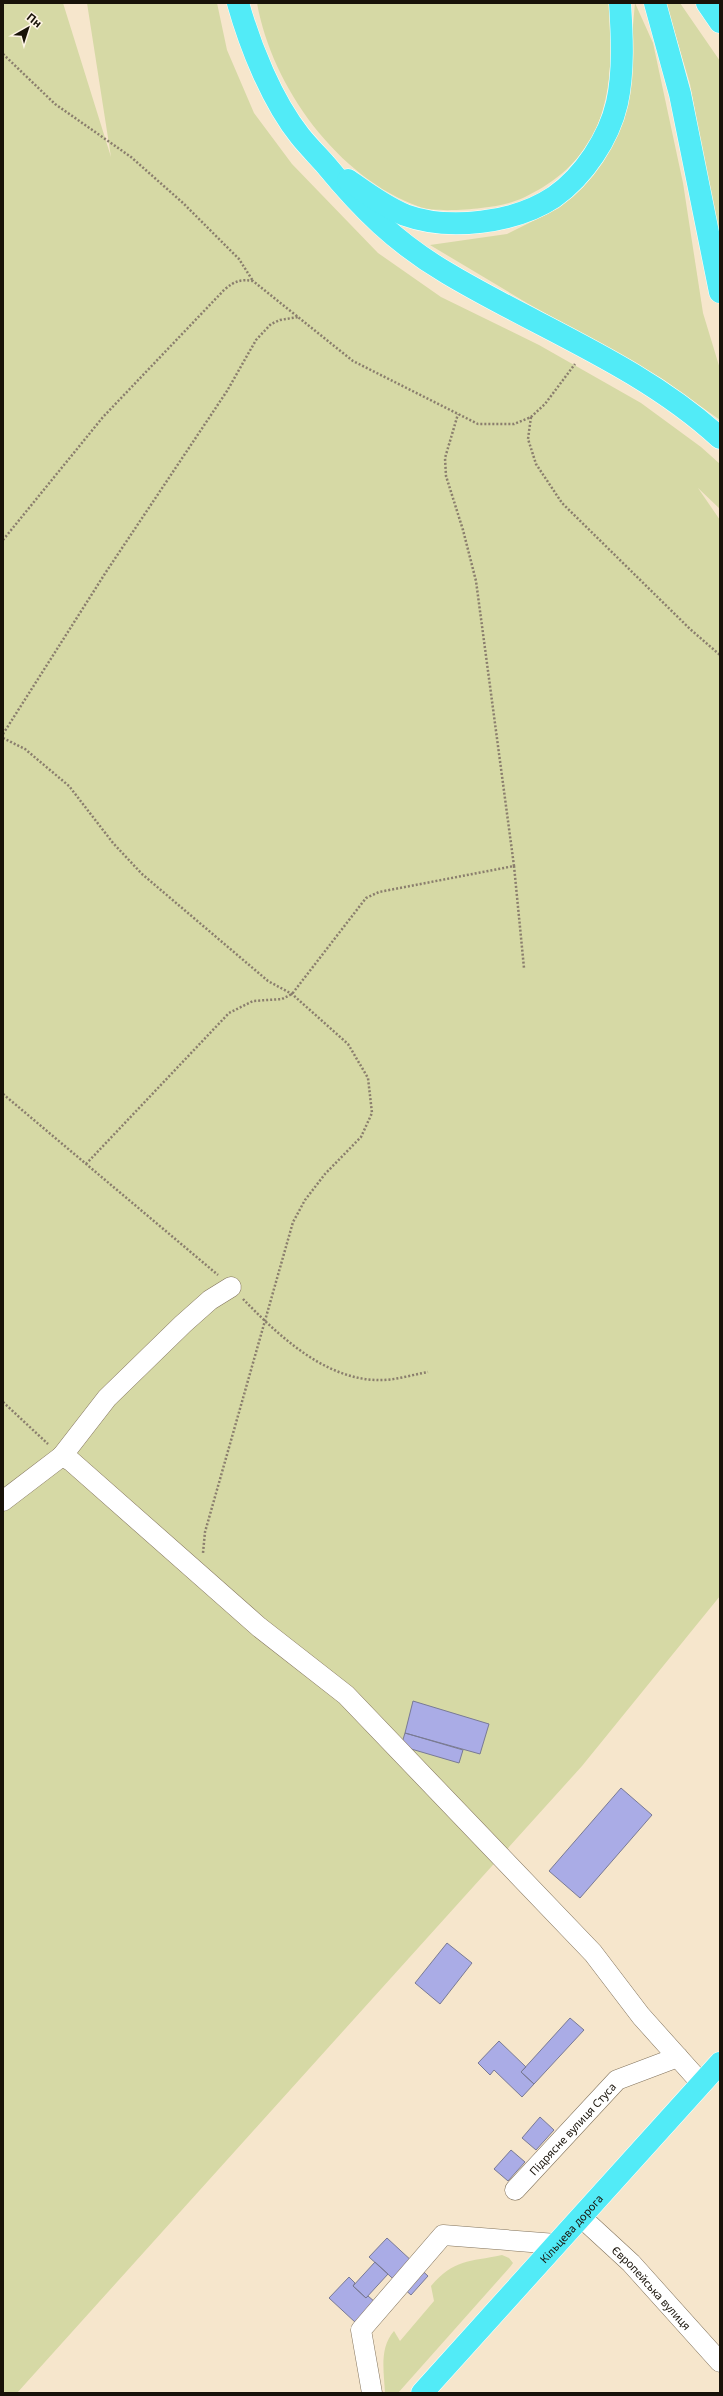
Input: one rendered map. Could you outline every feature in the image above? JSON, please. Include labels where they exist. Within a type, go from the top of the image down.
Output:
[{"type":"highway","points":[[238,3],[247,37],[272,90],[299,135],[353,199],[396,239],[447,273],[587,349],[661,393],[707,426],[720,438]]},
{"type":"highway","points":[[323,163],[365,192],[405,214],[445,224],[484,222],[508,216],[554,197],[575,178],[595,153],[615,109],[622,58],[620,3]]},
{"type":"highway","points":[[655,3],[680,94],[720,292]]},
{"type":"highway","points":[[707,3],[720,22]]},
{"type":"highway","name":"Кільцева дорога","points":[[422,2393],[720,2063]]},
{"type":"street","points":[[3,1502],[62,1456],[106,1398],[182,1324],[210,1300],[231,1287]]},
{"type":"street","points":[[62,1456],[71,1461],[259,1627],[346,1695],[593,1953],[641,2016],[701,2083]]},
{"type":"street","name":"Підрясне вулиця Стуса","points":[[515,2190],[617,2080],[678,2057]]},
{"type":"street","name":"Європейська вулиця","points":[[581,2217],[631,2262],[720,2362]]},
{"type":"street","points":[[372,2393],[361,2330],[443,2235],[556,2244]]},
{"type":"path","points":[[3,54],[55,104],[131,157],[183,203],[225,244],[239,259],[253,281],[353,361],[478,424],[493,426],[514,424],[531,417],[545,404],[587,349]]},
{"type":"path","points":[[3,540],[103,418],[225,289],[234,282],[243,279],[253,281]]},
{"type":"path","points":[[3,734],[106,572],[227,391],[256,340],[271,324],[280,320],[299,317]]},
{"type":"path","points":[[458,414],[445,458],[446,476],[463,530],[476,581],[514,866],[524,968]]},
{"type":"path","points":[[531,417],[528,439],[536,464],[562,503],[690,629],[720,655]]},
{"type":"path","points":[[3,738],[25,749],[69,786],[113,843],[142,874],[268,982],[292,994],[348,1044],[368,1078],[372,1113],[361,1137],[325,1174],[305,1200],[293,1222],[205,1532],[201,1576]]},
{"type":"path","points":[[86,1164],[229,1012],[254,1001],[282,1000],[292,994],[366,898],[380,892],[514,866]]},
{"type":"path","points":[[3,1094],[231,1287],[265,1321],[308,1355],[335,1371],[358,1378],[378,1380],[428,1372]]},
{"type":"path","points":[[3,1402],[62,1456]]},
{"type":"green space","points":[[3,3],[63,3],[111,157],[87,3],[217,3],[227,50],[254,113],[292,164],[378,253],[441,297],[539,345],[641,403],[701,447],[720,464],[720,509],[698,488],[720,520],[720,1596],[582,1766],[17,2393],[3,2393]]},
{"type":"green space","points":[[257,3],[609,3],[611,35],[610,67],[606,98],[602,114],[590,140],[575,161],[547,185],[525,197],[503,204],[474,209],[426,209],[390,193],[362,175],[336,152],[313,126],[294,97],[277,66],[265,35]]},
{"type":"green space","points":[[635,3],[653,43],[683,183],[703,313],[720,369],[720,420],[661,378],[527,303],[430,245],[507,234],[559,208],[590,176],[632,36]]},
{"type":"green space","points":[[666,3],[680,3],[720,61],[720,248],[690,84]]},
{"type":"green space","points":[[502,2255],[509,2258],[513,2263],[510,2267],[398,2393],[385,2393],[383,2369],[384,2353],[389,2338],[394,2331],[400,2341],[434,2301],[431,2286],[439,2277],[455,2266],[471,2261]]},
{"type":"building","points":[[413,1701],[489,1724],[480,1754],[405,1733]]},
{"type":"building","points":[[405,1733],[463,1750],[459,1763],[401,1746]]},
{"type":"building","points":[[621,1788],[652,1815],[580,1898],[549,1871]]},
{"type":"building","points":[[447,1943],[472,1963],[440,2004],[415,1983]]},
{"type":"building","points":[[570,2018],[584,2030],[534,2084],[521,2072]]},
{"type":"building","points":[[499,2041],[526,2067],[521,2072],[534,2084],[522,2097],[494,2070],[490,2075],[478,2063]]},
{"type":"building","points":[[540,2117],[554,2130],[536,2150],[522,2138]]},
{"type":"building","points":[[511,2150],[525,2162],[508,2181],[494,2169]]},
{"type":"building","points":[[387,2238],[428,2276],[411,2295],[369,2257]]},
{"type":"building","points":[[375,2262],[388,2274],[366,2298],[353,2286]]},
{"type":"building","points":[[349,2277],[355,2283],[353,2286],[366,2298],[368,2296],[375,2302],[356,2323],[329,2298]]}]
